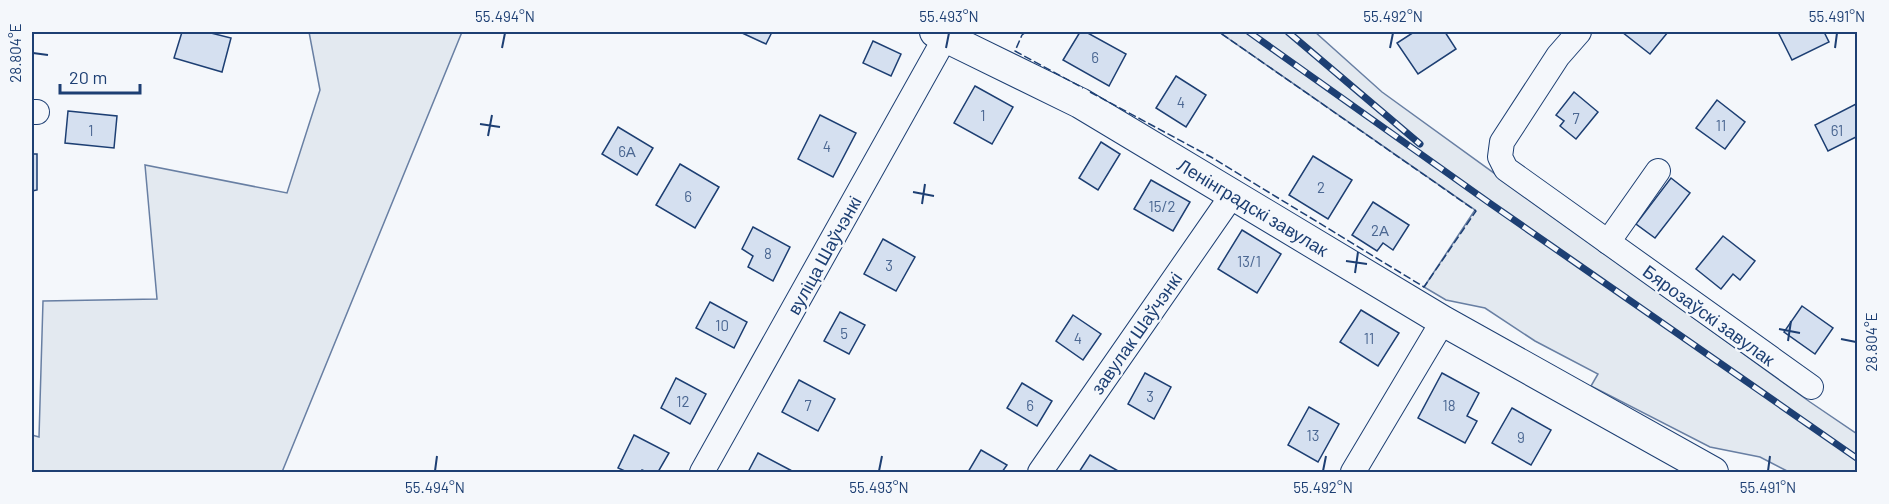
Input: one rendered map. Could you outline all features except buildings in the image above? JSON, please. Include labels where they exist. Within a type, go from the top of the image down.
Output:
[{"type":"street","name":"Бярозаўскі завулак","points":[[1578,32],[1558,56],[1502,142],[1500,157],[1506,169],[1811,387]]},
{"type":"street","name":"Ленінградскі завулак","points":[[940,34],[1080,103],[1443,321],[1713,472]]},
{"type":"street","name":"вуліца Шаўчэнкі","points":[[702,472],[940,34]]},
{"type":"street","points":[[1608,242],[1658,171]]},
{"type":"street","name":"завулак Шаўчэнкі","points":[[1040,472],[1233,194]]},
{"type":"street","points":[[1353,472],[1443,321]]},
{"type":"shaded area","points":[[309,32],[462,32],[282,472],[32,472],[32,435],[39,437],[43,301],[157,299],[145,165],[287,193],[320,90]]},
{"type":"shaded area","points":[[1219,32],[1315,32],[1382,92],[1857,434],[1857,472],[1789,472],[1760,457],[1710,447],[1591,386],[1598,374],[1535,341],[1485,308],[1446,300],[1424,287],[1475,210]]},
{"type":"railway","points":[[1249,32],[1491,204],[1858,459]]},
{"type":"railway","points":[[1288,32],[1420,144]]},
{"type":"fence","points":[[1026,32],[1022,35],[1015,51],[1083,88]]},
{"type":"fence","points":[[1090,92],[1211,157],[1424,287],[1476,211],[1219,32]]}]
